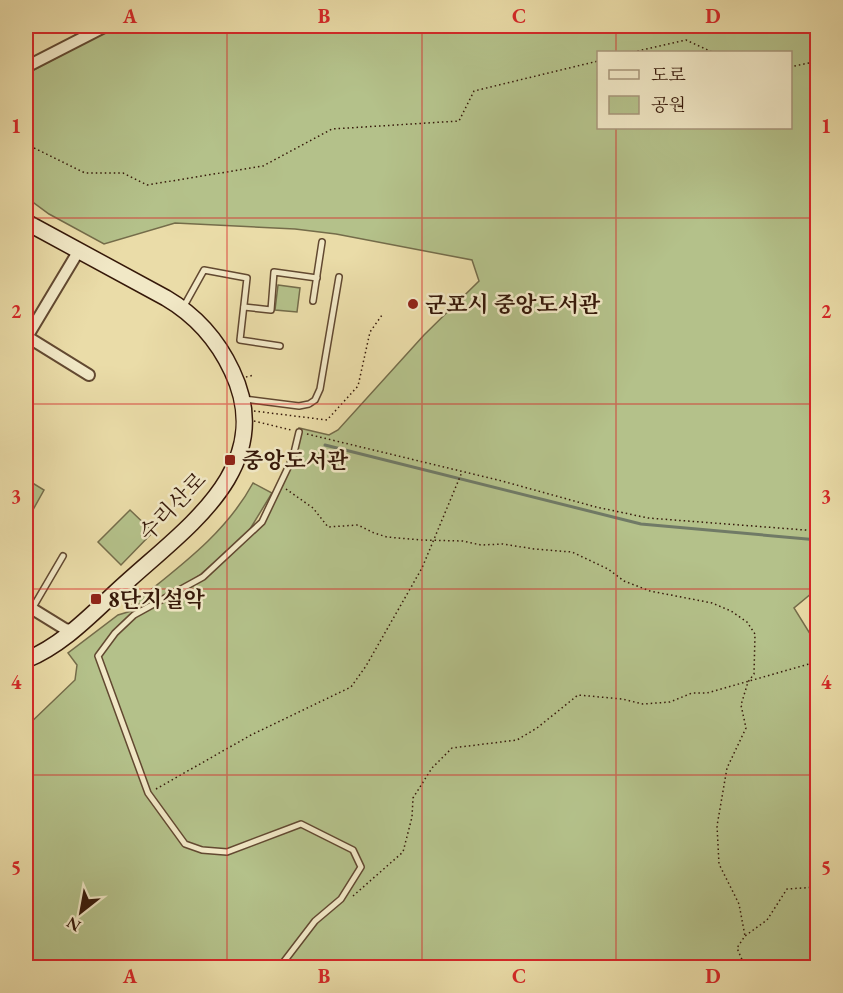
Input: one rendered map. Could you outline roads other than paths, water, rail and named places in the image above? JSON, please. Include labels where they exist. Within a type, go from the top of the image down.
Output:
[{"type":"street","points":[[26,67],[106,26]]},
{"type":"street","name":"수리산로","points":[[26,222],[183,308],[193,316],[219,348],[236,378],[244,409],[242,444],[233,469],[206,510],[74,632],[40,654],[26,660]]},
{"type":"street","points":[[78,252],[26,337],[89,375]]},
{"type":"street","points":[[29,607],[74,632]]},
{"type":"lane","points":[[313,301],[322,242]]},
{"type":"lane","points":[[183,308],[204,270],[247,278],[240,340],[280,346]]},
{"type":"lane","points":[[244,307],[271,310],[274,272],[317,278]]},
{"type":"lane","points":[[244,409],[309,405],[315,400],[323,377],[339,277]]},
{"type":"lane","points":[[279,968],[315,921],[341,899],[361,867],[353,850],[301,824],[227,852],[202,850],[185,843],[148,793],[98,656],[110,638],[134,615],[203,577],[262,522],[293,457],[299,432]]},
{"type":"lane","points":[[29,607],[63,556]]},
{"type":"waterway","points":[[325,445],[641,524],[818,540]]},
{"type":"place","name":"군포시 중앙도서관","points":[[413,304]]},
{"type":"place","name":"중앙도서관","points":[[230,460]]},
{"type":"place","name":"8단지설악","points":[[96,599]]}]
